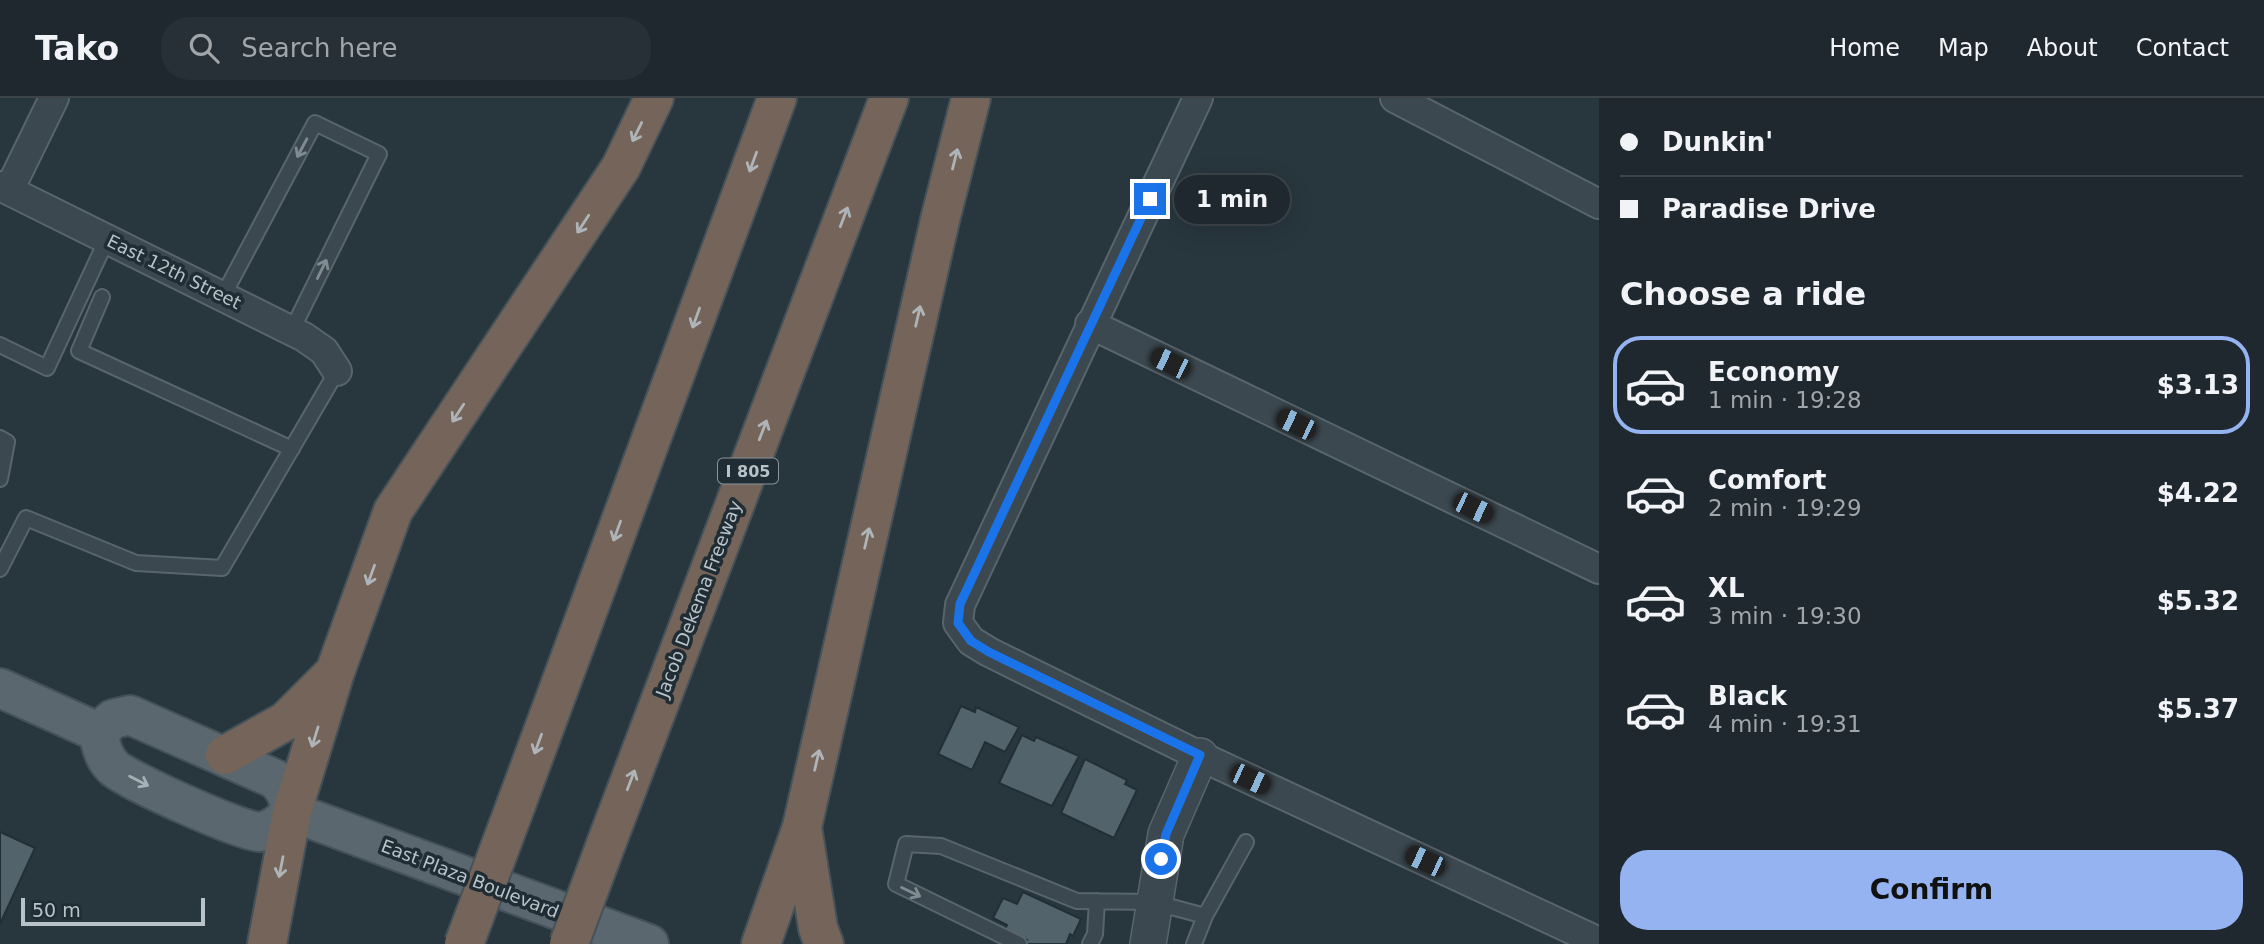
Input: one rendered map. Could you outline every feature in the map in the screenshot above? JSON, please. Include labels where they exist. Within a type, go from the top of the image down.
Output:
[{"type":"highway","points":[[267,944],[292,812],[335,672],[393,511],[621,167],[654,98]]},
{"type":"highway","points":[[464,944],[777,98]]},
{"type":"highway","name":"Jacob Dekema Freeway","points":[[569,944],[889,98]]},
{"type":"highway","points":[[761,944],[802,827],[940,220],[971,98]]},
{"type":"highway","points":[[225,755],[286,720],[335,672]]},
{"type":"highway","points":[[802,827],[818,928],[824,944]]},
{"type":"main road","points":[[0,688],[98,732]]},
{"type":"main road","points":[[130,715],[277,780],[286,793],[292,812],[279,824],[259,832],[208,816],[114,768],[102,751],[98,732],[113,719],[130,715]]},
{"type":"main road","name":"East Plaza Boulevard","points":[[292,812],[649,944]]},
{"type":"street","points":[[4,188],[54,98]]},
{"type":"street","points":[[1198,98],[960,604],[958,623],[971,641],[989,652],[1200,755],[1599,942]]},
{"type":"street","points":[[1395,98],[1599,204]]},
{"type":"street","name":"East 12th Street","points":[[4,188],[292,330],[324,351],[337,371]]},
{"type":"street","points":[[1090,324],[1599,569]]},
{"type":"street","points":[[1148,944],[1166,834],[1200,755]]},
{"type":"lane","points":[[223,296],[315,123],[379,154],[292,330]]},
{"type":"lane","points":[[0,345],[47,368],[107,239]]},
{"type":"lane","points":[[102,298],[79,351],[292,449]]},
{"type":"lane","points":[[0,569],[26,518],[136,563],[222,568],[337,371]]},
{"type":"lane","points":[[0,438],[7,442],[0,479]]},
{"type":"lane","points":[[1194,944],[1205,916],[1246,842]]},
{"type":"lane","points":[[1019,944],[896,884],[906,844],[941,846],[1077,901],[1153,902],[1205,916]]},
{"type":"lane","points":[[1090,944],[1095,934],[1097,901]]},
{"type":"building","points":[[961,706],[975,712],[976,707],[1019,727],[1005,752],[985,742],[972,770],[938,754]]},
{"type":"building","points":[[1022,735],[1034,741],[1036,737],[1079,756],[1052,806],[999,783]]},
{"type":"building","points":[[1085,759],[1127,780],[1125,784],[1137,790],[1114,838],[1061,813]]},
{"type":"building","points":[[0,832],[35,848],[0,924]]},
{"type":"building","points":[[1023,892],[1081,919],[1066,944],[1025,943],[1027,940],[1005,929],[1007,925],[993,918],[1003,898],[1017,904]]},
{"type":"route","points":[[1150,199],[960,604],[958,623],[971,641],[989,652],[1200,755],[1166,834],[1161,859]]}]
